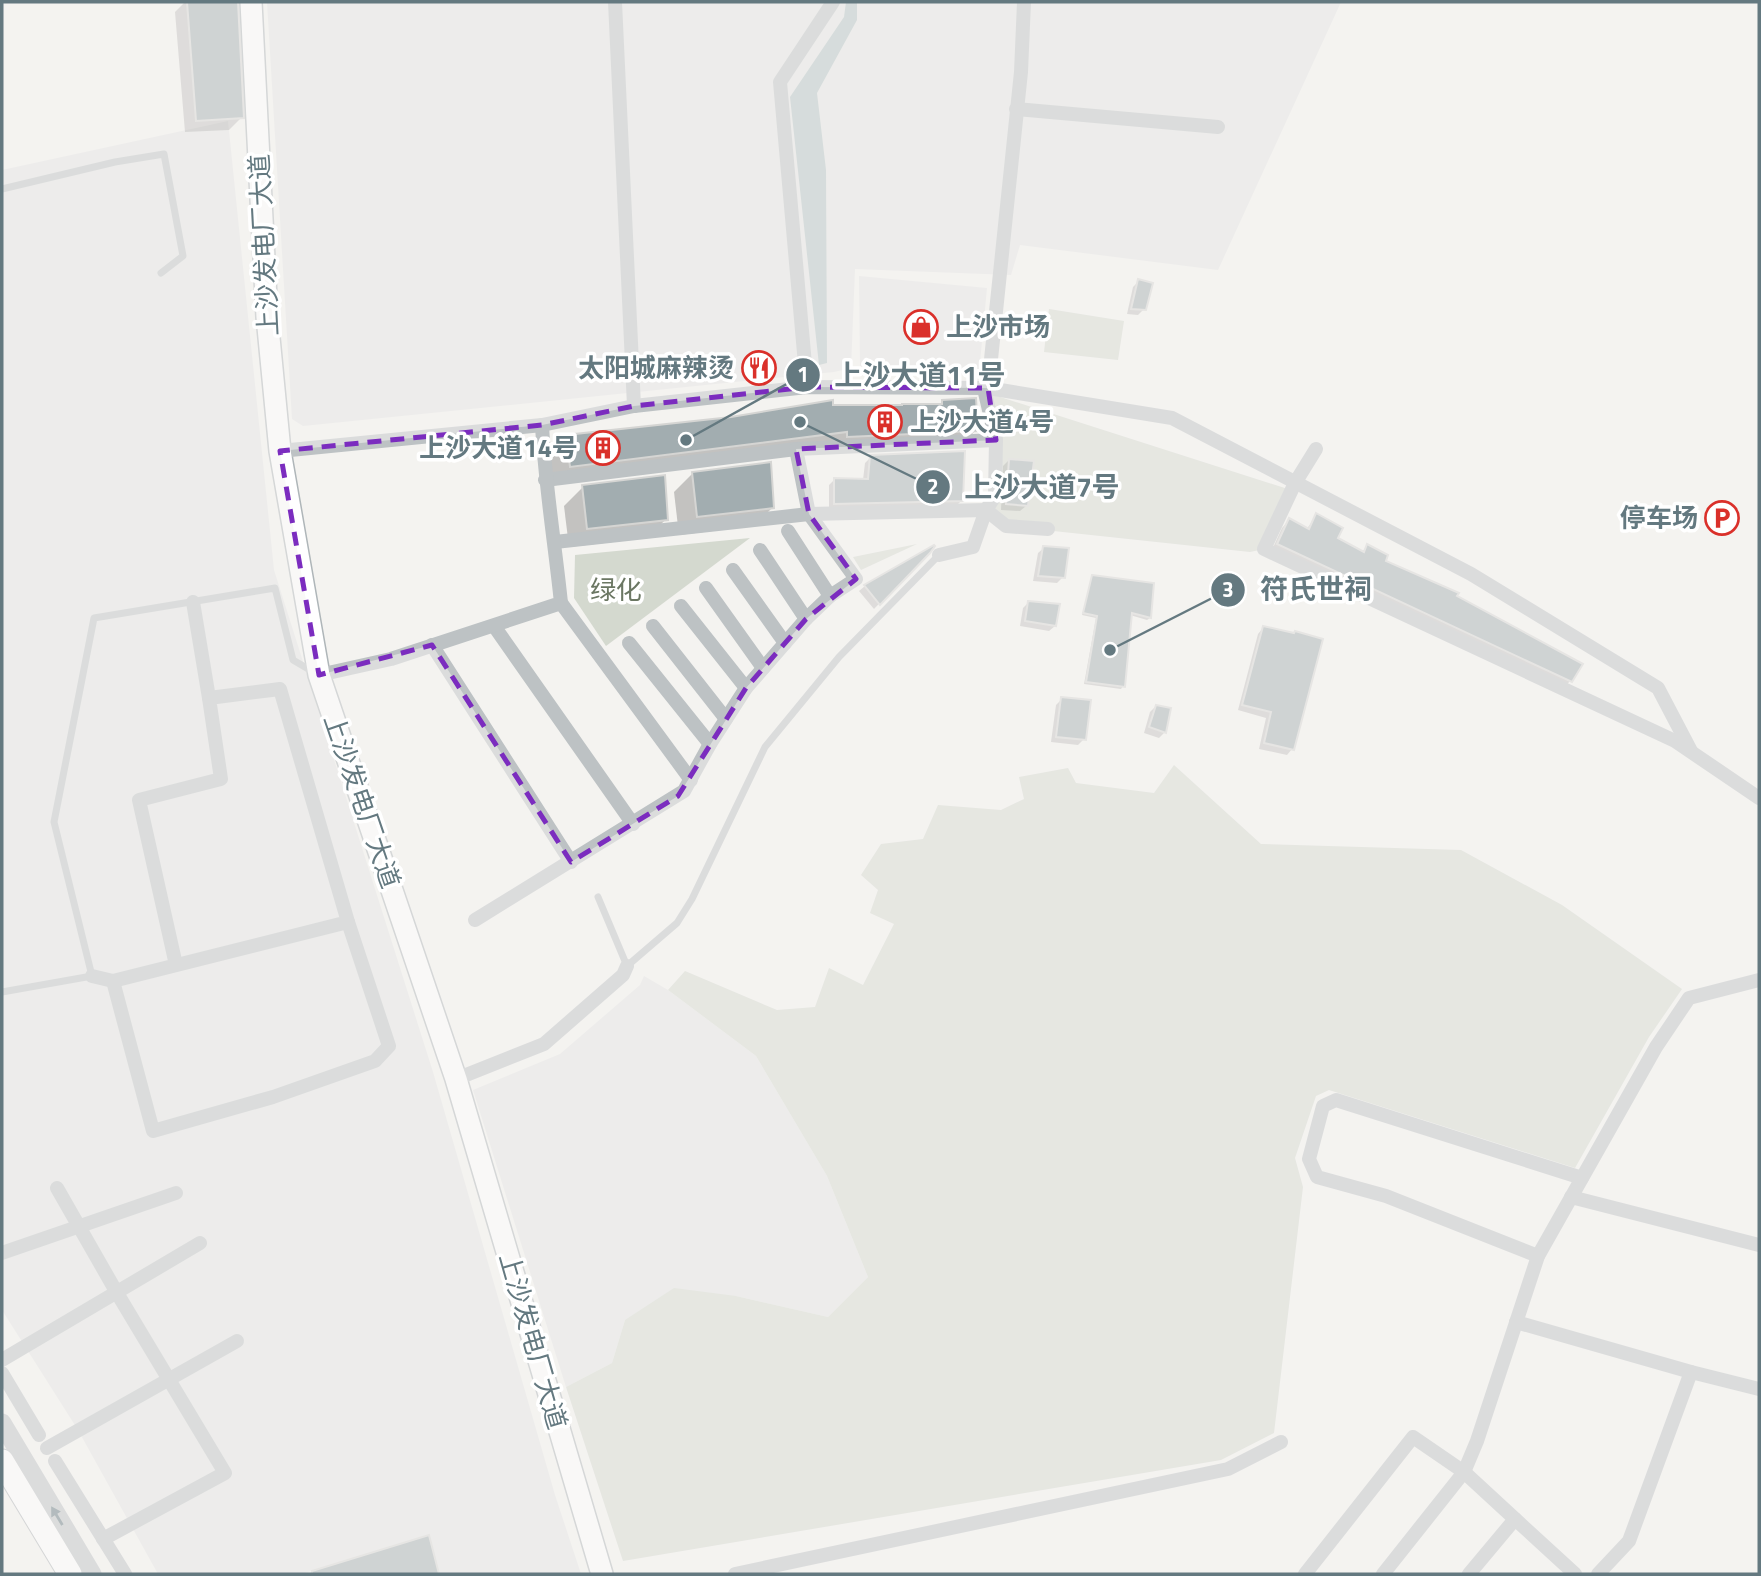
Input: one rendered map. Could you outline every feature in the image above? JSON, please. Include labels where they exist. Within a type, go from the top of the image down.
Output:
[{"type":"main road","name":"上沙发电厂大道","points":[[251,2],[267,317],[280,451],[319,675],[456,1079],[602,1574]]},
{"type":"main road","points":[[2,1461],[70,1574]]},
{"type":"street","points":[[615,2],[634,406]]},
{"type":"street","points":[[807,387],[780,82],[833,2]]},
{"type":"street","points":[[939,555],[973,547],[986,510],[995,496],[996,440],[985,393],[988,387],[1016,109],[1024,2]]},
{"type":"street","points":[[1016,109],[1218,127]]},
{"type":"street","points":[[280,451],[542,425],[634,406],[807,387],[988,387],[1172,418],[1471,574],[1658,688],[1691,751]]},
{"type":"street","points":[[542,425],[545,480],[561,603],[691,780]]},
{"type":"street","points":[[545,480],[796,449],[996,440]]},
{"type":"street","points":[[475,920],[684,791],[746,688],[806,619],[830,596],[856,579],[809,514],[796,449]]},
{"type":"street","points":[[1316,449],[1295,482],[1264,549],[1675,741],[1759,798]]},
{"type":"street","points":[[555,541],[809,514],[986,510],[1006,526],[1048,529]]},
{"type":"street","points":[[788,531],[830,596]]},
{"type":"street","points":[[760,550],[806,619]]},
{"type":"street","points":[[733,570],[785,643]]},
{"type":"street","points":[[706,588],[763,668]]},
{"type":"street","points":[[176,965],[139,800],[221,779],[192,602]]},
{"type":"street","points":[[319,675],[391,659],[561,603]]},
{"type":"street","points":[[681,606],[746,688]]},
{"type":"street","points":[[494,626],[633,824]]},
{"type":"street","points":[[653,626],[726,719]]},
{"type":"street","points":[[628,643],[710,744]]},
{"type":"street","points":[[432,645],[571,862]]},
{"type":"street","points":[[113,981],[153,1131],[273,1097],[375,1061],[389,1046],[348,922],[279,689],[209,698]]},
{"type":"street","points":[[92,976],[113,981],[348,922]]},
{"type":"street","points":[[456,1079],[544,1044],[624,975],[627,966]]},
{"type":"street","points":[[1383,1574],[1464,1472],[1478,1441],[1538,1255],[1656,1047],[1689,998],[1759,980]]},
{"type":"street","points":[[1538,1255],[1386,1196],[1317,1177],[1309,1159],[1323,1106],[1336,1100],[1582,1178]]},
{"type":"street","points":[[57,1188],[225,1473],[103,1539]]},
{"type":"street","points":[[2,1253],[176,1193]]},
{"type":"street","points":[[1572,1197],[1759,1245]]},
{"type":"street","points":[[2,1360],[200,1243]]},
{"type":"street","points":[[1516,1322],[1759,1389]]},
{"type":"street","points":[[47,1448],[237,1341]]},
{"type":"street","points":[[1598,1574],[1629,1541],[1691,1372]]},
{"type":"street","points":[[2,1373],[39,1434]]},
{"type":"street","points":[[2,1423],[93,1574]]},
{"type":"street","points":[[1305,1574],[1413,1437],[1464,1472],[1575,1574]]},
{"type":"street","points":[[735,1574],[1228,1469],[1282,1442]]},
{"type":"street","points":[[55,1461],[125,1574]]},
{"type":"street","points":[[1469,1574],[1515,1520]]},
{"type":"lane","points":[[2,189],[115,162],[164,154],[183,256],[161,273]]},
{"type":"lane","points":[[598,897],[627,966],[677,923],[692,899],[765,747],[839,657],[939,555]]},
{"type":"lane","points":[[2,992],[92,976],[54,822],[94,618],[275,588],[293,660],[319,675]]},
{"type":"highlighted area","points":[[807,387],[988,388],[996,440],[796,449],[809,514],[856,579],[806,619],[746,688],[678,796],[571,862],[432,645],[319,675],[280,451],[542,425],[634,406]]},
{"type":"shaded area","points":[[267,2],[1341,2],[1218,270],[1020,245],[1011,275],[855,269],[851,368],[834,372],[303,426],[292,419]]},
{"type":"shaded area","points":[[846,2],[857,2],[857,20],[817,93],[826,170],[827,363],[819,365],[790,97],[844,17]]},
{"type":"shaded area","points":[[228,121],[274,570],[433,1072],[555,1495],[581,1574],[439,1574],[428,1535],[302,1574],[158,1574],[78,1430],[2,1310],[2,170]]},
{"type":"shaded area","name":"上沙市场","points":[[859,276],[987,288],[979,373],[921,372],[860,366]]},
{"type":"shaded area","points":[[644,976],[668,990],[756,1056],[827,1176],[868,1277],[828,1317],[736,1296],[625,1320],[612,1363],[566,1387],[473,1090],[560,1054],[640,985]]},
{"type":"green space","points":[[1049,309],[1124,321],[1118,360],[1044,352]]},
{"type":"green space","points":[[991,394],[1291,490],[1264,549],[1250,552],[1006,526],[986,510],[995,496]]},
{"type":"green space","name":"绿化","points":[[750,538],[606,646],[574,598],[575,555]]},
{"type":"green space","points":[[917,544],[861,570],[853,557]]},
{"type":"green space","points":[[1174,765],[1261,844],[1461,850],[1562,905],[1682,989],[1649,1037],[1575,1168],[1329,1090],[1316,1096],[1295,1158],[1303,1187],[1274,1433],[1221,1460],[623,1561],[566,1387],[612,1363],[625,1320],[674,1288],[736,1296],[828,1317],[868,1277],[827,1176],[756,1056],[668,990],[685,971],[777,1010],[815,1007],[829,968],[863,985],[894,924],[870,913],[878,890],[861,875],[881,844],[923,839],[938,805],[1001,810],[1024,799],[1019,777],[1068,768],[1076,783],[1154,793]]},
{"type":"building","points":[[187,2],[238,2],[244,118],[196,121]]},
{"type":"building","points":[[1138,279],[1153,283],[1146,310],[1131,309]]},
{"type":"building","points":[[976,398],[978,431],[847,437],[847,432],[570,467],[566,435],[731,417],[833,400],[833,405],[902,405],[942,404],[942,400]]},
{"type":"building","points":[[965,451],[963,501],[834,504],[834,478],[868,479],[870,455]]},
{"type":"building","points":[[1009,459],[1034,461],[1028,506],[1006,504]]},
{"type":"building","points":[[771,462],[774,508],[697,517],[692,472]]},
{"type":"building","points":[[665,475],[668,520],[587,529],[582,485]]},
{"type":"building","points":[[1316,513],[1343,528],[1338,538],[1364,552],[1367,544],[1388,555],[1386,561],[1459,593],[1457,596],[1583,664],[1572,682],[1277,544],[1289,518],[1309,529]]},
{"type":"building","points":[[934,545],[930,553],[880,605],[864,585]]},
{"type":"building","points":[[1043,546],[1069,548],[1065,578],[1038,576]]},
{"type":"building","points":[[1092,575],[1154,583],[1151,618],[1132,613],[1125,687],[1086,682],[1097,616],[1083,613]]},
{"type":"building","points":[[1028,601],[1060,604],[1056,626],[1025,621]]},
{"type":"building","points":[[1263,626],[1323,639],[1294,750],[1264,743],[1271,712],[1242,705]]},
{"type":"building","points":[[1061,697],[1091,700],[1086,740],[1056,737]]},
{"type":"building","points":[[1156,705],[1171,708],[1166,733],[1149,727]]},
{"type":"building","points":[[429,1535],[439,1574],[312,1574],[312,1571]]},
{"type":"place","name":"上沙市场","points":[[921,327]]},
{"type":"place","name":"太阳城麻辣烫","points":[[759,368]]},
{"type":"place","name":"上沙大道7号","points":[[800,422]]},
{"type":"place","name":"上沙大道4号","points":[[885,422]]},
{"type":"place","name":"上沙大道11号","points":[[686,440]]},
{"type":"place","name":"上沙大道14号","points":[[603,448]]},
{"type":"place","name":"停车场","points":[[1722,518]]},
{"type":"place","name":"符氏世祠","points":[[1110,650]]}]
